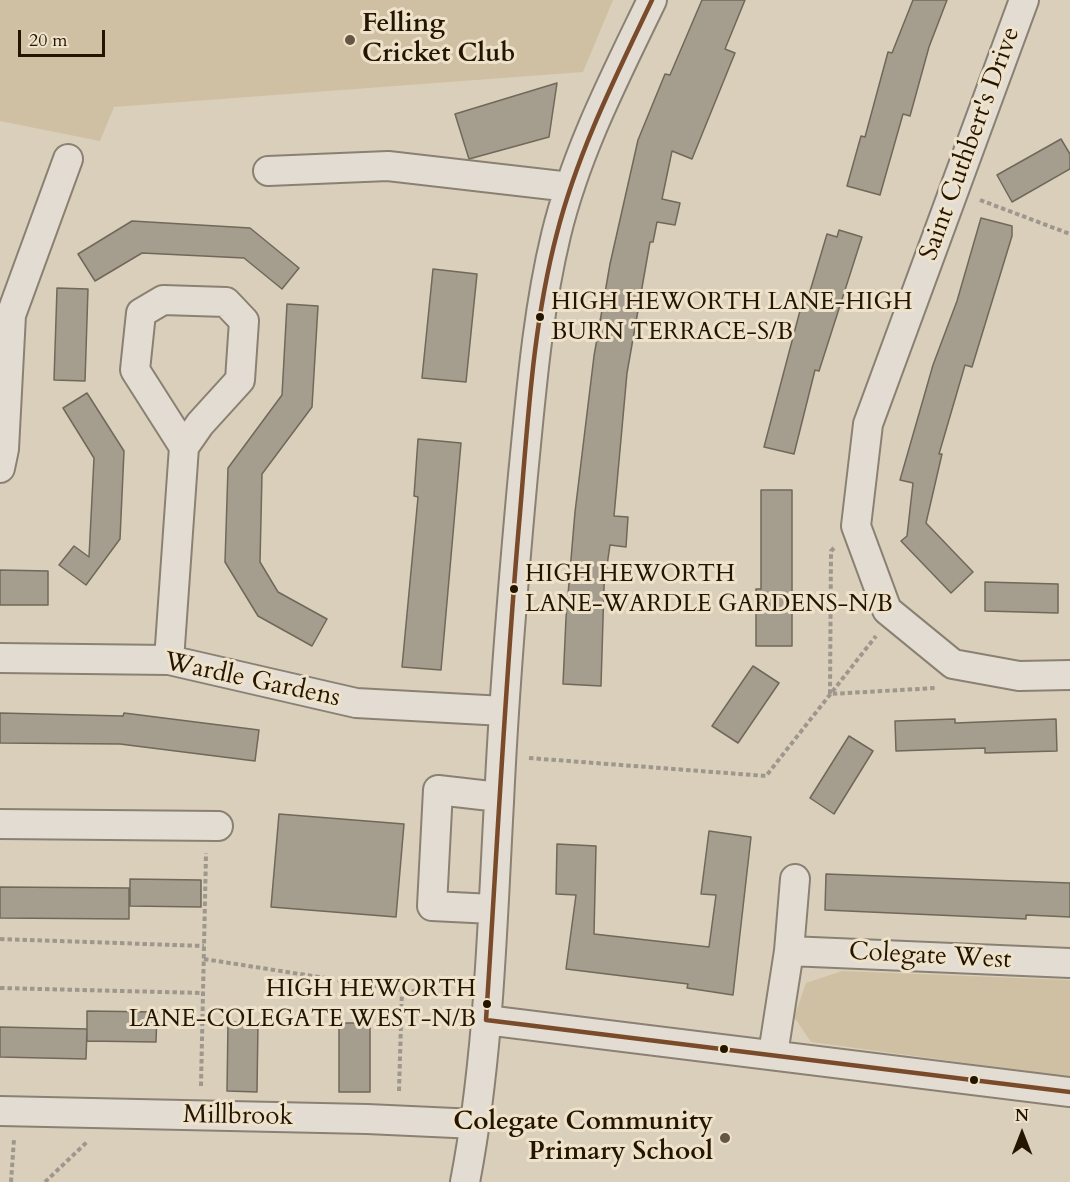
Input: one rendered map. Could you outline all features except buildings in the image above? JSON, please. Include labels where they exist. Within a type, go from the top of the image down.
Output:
[{"type":"street","points":[[465,1182],[476,1125],[487,1009],[504,711],[534,357],[550,264],[570,187],[589,132],[652,0]]},
{"type":"street","name":"Saint Cuthbert's Drive","points":[[1024,0],[868,424],[856,526],[886,610],[953,664],[1019,676],[1070,675]]},
{"type":"street","points":[[0,468],[4,449],[11,315],[68,159]]},
{"type":"street","points":[[268,171],[387,166],[570,187]]},
{"type":"street","points":[[169,660],[184,447],[200,424],[240,380],[244,321],[226,302],[163,300],[141,313],[135,370],[184,447]]},
{"type":"street","name":"Wardle Gardens","points":[[0,657],[169,660],[356,703],[504,711]]},
{"type":"street","points":[[493,909],[432,906],[438,790],[499,797]]},
{"type":"street","points":[[0,824],[212,826]]},
{"type":"street","points":[[773,1054],[789,951],[795,879]]},
{"type":"street","name":"Colegate West","points":[[789,951],[1070,963]]},
{"type":"street","points":[[487,1009],[773,1054],[1070,1092]]},
{"type":"street","name":"Millbrook","points":[[8,1112],[398,1120],[476,1125]]},
{"type":"path","points":[[954,190],[1070,234]]},
{"type":"path","points":[[830,693],[831,551],[856,526]]},
{"type":"path","points":[[501,756],[766,776],[892,615]]},
{"type":"path","points":[[830,693],[946,687]]},
{"type":"path","points":[[201,1117],[204,946],[212,826]]},
{"type":"path","points":[[0,939],[204,946]]},
{"type":"path","points":[[204,959],[402,990],[487,1009]]},
{"type":"path","points":[[0,988],[203,993]]},
{"type":"path","points":[[398,1120],[402,990]]},
{"type":"path","points":[[8,1112],[11,1182]]},
{"type":"path","points":[[45,1182],[117,1114]]},
{"type":"shaded area","points":[[0,0],[613,0],[583,72],[114,107],[100,141],[0,121]]},
{"type":"shaded area","points":[[842,971],[1070,980],[1070,1077],[811,1042],[794,1017],[806,983]]},
{"type":"transit line","points":[[652,0],[599,114],[576,173],[557,233],[542,302],[529,407],[515,576],[486,1020],[1070,1092]]},
{"type":"place","name":"Felling Cricket Club","points":[[350,40]]},
{"type":"place","name":"HIGH HEWORTH LANE-HIGH BURN TERRACE-S/B","points":[[540,317]]},
{"type":"place","name":"HIGH HEWORTH LANE-WARDLE GARDENS-N/B","points":[[514,589]]},
{"type":"place","name":"HIGH HEWORTH LANE-COLEGATE WEST-N/B","points":[[487,1004]]},
{"type":"place","name":"Colegate Community Primary School","points":[[725,1138]]}]
